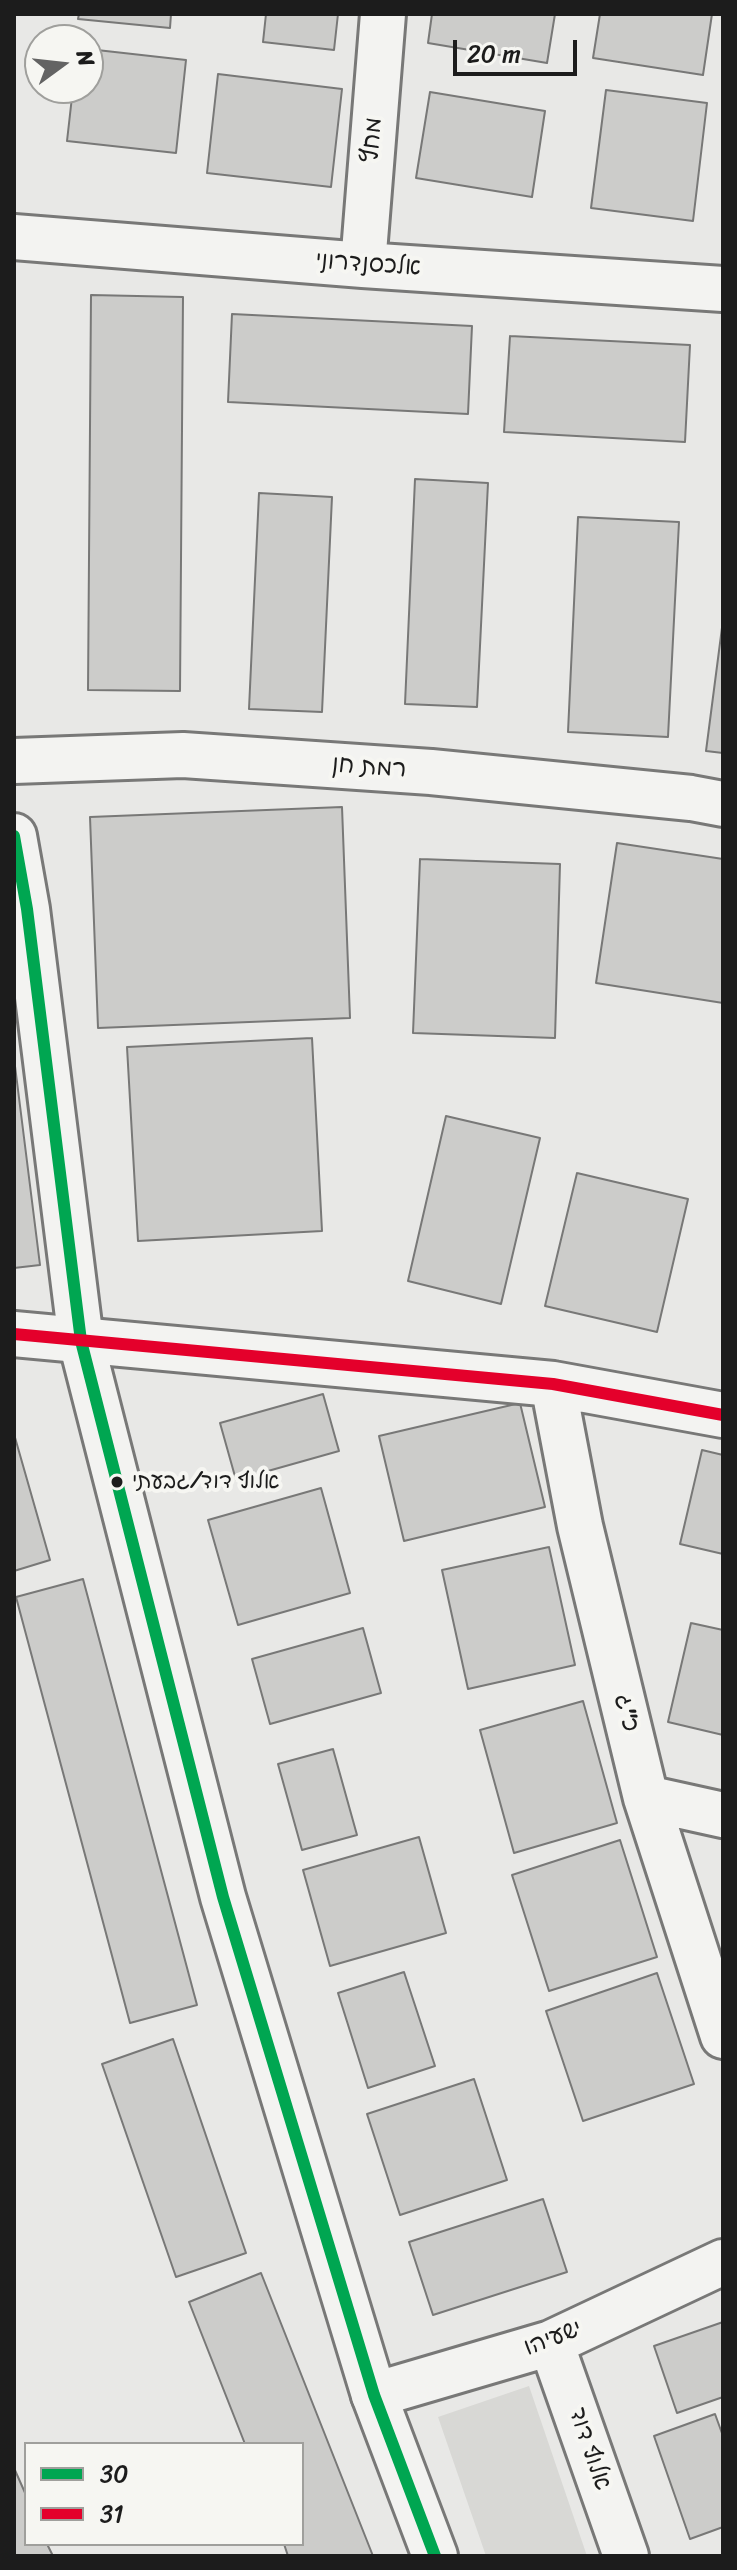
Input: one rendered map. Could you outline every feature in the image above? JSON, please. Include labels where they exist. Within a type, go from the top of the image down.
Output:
[{"type":"street","name":"מחץ","points":[[363,265],[383,14]]},
{"type":"street","name":"אלכסנדרוני","points":[[14,237],[363,265],[723,288]]},
{"type":"street","name":"רמת חן","points":[[14,761],[183,755],[431,772],[691,798],[723,804]]},
{"type":"street","points":[[14,836],[27,909],[81,1341],[223,1897],[374,2395],[435,2556]]},
{"type":"street","points":[[14,1334],[553,1384],[723,1415]]},
{"type":"street","name":"כ\"ג","points":[[553,1384],[580,1526],[646,1798],[723,2036]]},
{"type":"street","points":[[646,1798],[723,1815]]},
{"type":"street","name":"ישעיהו","points":[[374,2395],[551,2343],[723,2262]]},
{"type":"street","name":"אלוף דוד","points":[[551,2343],[626,2556]]},
{"type":"shaded area","points":[[529,2386],[587,2556],[486,2556],[438,2417]]},
{"type":"building","points":[[79,14],[171,14],[170,28],[78,19]]},
{"type":"building","points":[[266,14],[338,14],[334,50],[263,42]]},
{"type":"building","points":[[432,14],[555,14],[547,63],[428,43]]},
{"type":"building","points":[[600,14],[712,14],[703,75],[593,58]]},
{"type":"building","points":[[104,51],[186,60],[176,153],[67,141],[71,104],[104,104]]},
{"type":"building","points":[[218,74],[342,89],[331,187],[207,173]]},
{"type":"building","points":[[606,90],[707,103],[693,221],[591,208]]},
{"type":"building","points":[[430,92],[545,111],[532,197],[416,178]]},
{"type":"building","points":[[91,295],[183,297],[180,691],[88,690]]},
{"type":"building","points":[[232,314],[472,326],[468,414],[228,402]]},
{"type":"building","points":[[510,336],[690,345],[685,442],[504,432]]},
{"type":"building","points":[[415,479],[488,483],[477,707],[405,704]]},
{"type":"building","points":[[259,493],[332,497],[322,712],[249,709]]},
{"type":"building","points":[[578,517],[679,522],[668,737],[568,732]]},
{"type":"building","points":[[723,620],[723,753],[706,751]]},
{"type":"building","points":[[342,807],[350,1018],[98,1028],[90,817]]},
{"type":"building","points":[[617,843],[723,859],[723,1003],[596,983]]},
{"type":"building","points":[[420,859],[560,864],[555,1038],[413,1033]]},
{"type":"building","points":[[312,1038],[322,1231],[138,1241],[127,1047]]},
{"type":"building","points":[[14,1058],[40,1265],[14,1268]]},
{"type":"building","points":[[446,1116],[540,1138],[501,1304],[408,1281]]},
{"type":"building","points":[[577,1173],[688,1199],[657,1332],[545,1306]]},
{"type":"building","points":[[323,1394],[339,1451],[236,1480],[220,1423]]},
{"type":"building","points":[[520,1403],[545,1507],[404,1541],[379,1436]]},
{"type":"building","points":[[14,1434],[50,1560],[14,1571]]},
{"type":"building","points":[[702,1450],[723,1455],[723,1554],[680,1544]]},
{"type":"building","points":[[321,1488],[350,1593],[238,1625],[208,1520]]},
{"type":"building","points":[[549,1547],[575,1665],[468,1689],[442,1570]]},
{"type":"building","points":[[83,1579],[197,2005],[130,2023],[16,1597]]},
{"type":"building","points":[[691,1623],[723,1630],[723,1735],[668,1722]]},
{"type":"building","points":[[363,1628],[381,1693],[270,1724],[252,1659]]},
{"type":"building","points":[[583,1701],[617,1823],[514,1853],[480,1730]]},
{"type":"building","points":[[333,1749],[357,1835],[302,1850],[278,1764]]},
{"type":"building","points":[[419,1837],[446,1933],[330,1966],[303,1870]]},
{"type":"building","points":[[620,1840],[657,1957],[549,1991],[512,1875]]},
{"type":"building","points":[[404,1972],[435,2066],[368,2088],[338,1993]]},
{"type":"building","points":[[657,1973],[694,2084],[583,2121],[546,2011]]},
{"type":"building","points":[[173,2039],[246,2253],[176,2277],[102,2064]]},
{"type":"building","points":[[474,2079],[507,2180],[400,2215],[367,2114]]},
{"type":"building","points":[[543,2199],[567,2272],[433,2315],[409,2242]]},
{"type":"building","points":[[261,2273],[373,2556],[288,2556],[285,2546],[304,2546],[304,2442],[244,2442],[189,2302]]},
{"type":"building","points":[[723,2322],[723,2397],[677,2413],[654,2346]]},
{"type":"building","points":[[715,2414],[723,2436],[723,2527],[690,2539],[654,2436]]},
{"type":"building","points":[[14,2468],[24,2490],[24,2546],[48,2546],[53,2556],[14,2556]]},
{"type":"transit line","name":"30","points":[[14,836],[27,909],[81,1341],[223,1897],[374,2395],[435,2556]]},
{"type":"transit line","name":"31","points":[[14,1334],[553,1384],[723,1415]]},
{"type":"place","name":"אלוף דוד/גבעתי","points":[[117,1482]]}]
